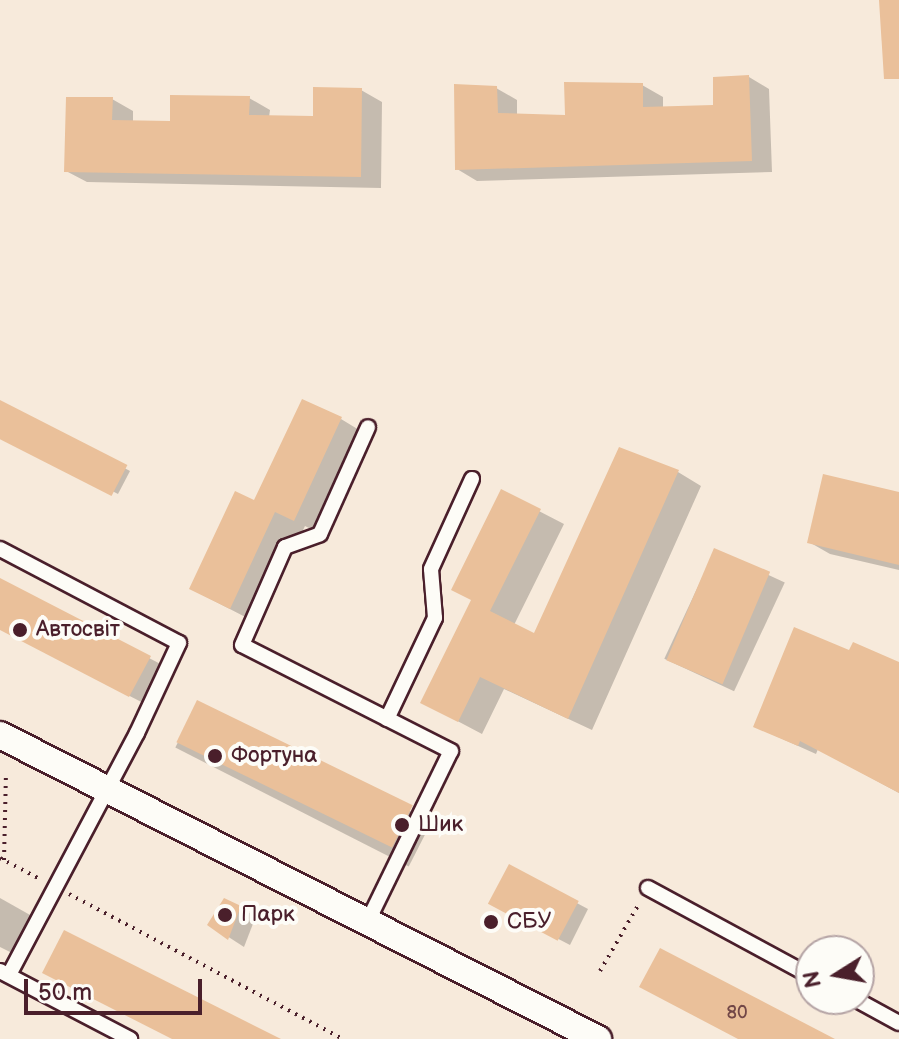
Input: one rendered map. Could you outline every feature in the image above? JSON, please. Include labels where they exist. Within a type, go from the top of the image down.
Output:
[{"type":"street","points":[[0,735],[598,1039]]},
{"type":"lane","points":[[367,923],[451,751],[242,645],[285,547],[320,534],[368,427]]},
{"type":"lane","points":[[387,719],[435,618],[431,569],[472,479]]},
{"type":"lane","points":[[0,549],[179,643],[56,887],[4,973],[130,1039]]},
{"type":"lane","points":[[648,888],[795,967]]},
{"type":"lane","points":[[875,1010],[899,1023]]},
{"type":"path","points":[[6,775],[2,859],[343,1039]]},
{"type":"path","points":[[600,971],[648,888]]},
{"type":"building","points":[[879,0],[899,0],[899,79],[884,79]]},
{"type":"building","points":[[749,75],[752,161],[455,170],[454,84],[497,86],[498,113],[565,115],[564,82],[643,83],[643,107],[713,105],[713,77]]},
{"type":"building","points":[[313,87],[362,88],[361,177],[64,172],[66,97],[113,97],[112,120],[170,121],[170,95],[250,96],[249,115],[313,116]]},
{"type":"building","points":[[302,399],[342,417],[294,521],[275,512],[230,609],[189,589],[235,491],[254,500]]},
{"type":"building","points":[[0,400],[127,465],[112,496],[0,439]]},
{"type":"building","points":[[619,447],[679,470],[568,719],[480,677],[458,722],[420,703],[471,600],[451,590],[501,489],[541,509],[490,611],[534,633]]},
{"type":"building","points":[[823,474],[899,492],[899,565],[807,543]]},
{"type":"building","points":[[714,548],[770,572],[722,684],[666,660]]},
{"type":"building","points":[[0,578],[151,656],[129,697],[0,630]]},
{"type":"building","points":[[794,627],[849,650],[853,642],[899,662],[899,793],[800,741],[798,746],[753,727]]},
{"type":"building","points":[[197,700],[413,805],[392,847],[176,742]]},
{"type":"building","points":[[509,864],[579,901],[558,941],[488,904]]},
{"type":"building","name":"Парк","points":[[224,898],[241,906],[228,940],[207,925]]},
{"type":"building","points":[[64,930],[281,1039],[172,1039],[42,973]]},
{"type":"building","points":[[660,948],[835,1039],[738,1039],[639,987]]},
{"type":"place","name":"Автосвіт","points":[[20,630]]},
{"type":"place","name":"Фортуна","points":[[215,756]]},
{"type":"place","name":"Шик","points":[[402,825]]},
{"type":"place","name":"Парк","points":[[225,915]]},
{"type":"place","name":"СБУ","points":[[491,922]]}]
